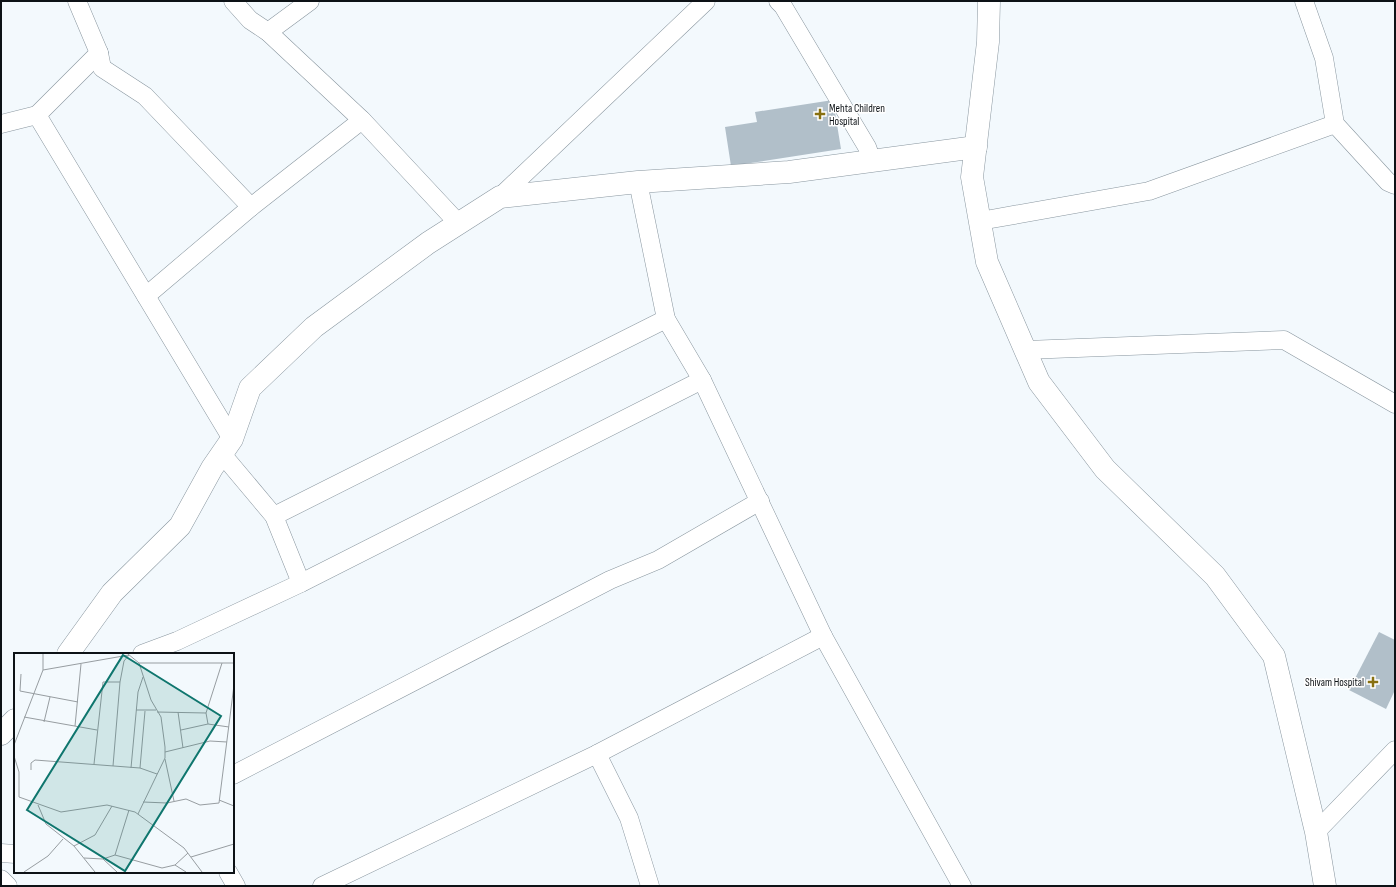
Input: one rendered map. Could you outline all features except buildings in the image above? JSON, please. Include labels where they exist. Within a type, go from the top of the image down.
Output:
[{"type":"main road","points":[[989,1],[988,42],[972,177],[987,262],[1039,382],[1105,469],[1214,576],[1274,656],[1316,832],[1324,886]]},
{"type":"main road","points":[[69,653],[112,593],[180,526],[212,468],[227,446],[250,388],[314,327],[428,243],[500,198],[638,182],[789,172],[976,147]]},
{"type":"main road","points":[[1,734],[14,721]]},
{"type":"street","points":[[77,1],[99,53],[102,68],[145,96],[251,207]]},
{"type":"street","points":[[233,1],[250,20],[268,32],[362,120],[459,224]]},
{"type":"street","points":[[268,32],[310,1]]},
{"type":"street","points":[[500,198],[706,1]]},
{"type":"street","points":[[778,1],[783,6],[867,147],[872,161]]},
{"type":"street","points":[[1304,1],[1324,58],[1335,124],[1388,182],[1395,185]]},
{"type":"street","points":[[1,124],[37,115],[99,53]]},
{"type":"street","points":[[37,115],[146,296],[227,446],[274,516],[301,583]]},
{"type":"street","points":[[146,296],[251,207],[362,120]]},
{"type":"street","points":[[980,221],[1149,191],[1335,124]]},
{"type":"street","points":[[638,182],[666,319],[702,380],[823,636],[962,886]]},
{"type":"street","points":[[274,516],[666,319]]},
{"type":"street","points":[[1026,350],[1284,340],[1395,404]]},
{"type":"street","points":[[145,653],[177,641],[301,583],[702,380]]},
{"type":"street","points":[[234,774],[610,580],[658,560],[760,501]]},
{"type":"street","points":[[322,886],[597,754],[823,636]]},
{"type":"street","points":[[1316,832],[1395,750]]},
{"type":"street","points":[[597,754],[629,818],[650,886]]},
{"type":"street","points":[[1,853],[14,854]]},
{"type":"street","points":[[229,873],[236,886]]},
{"type":"street","points":[[1,878],[8,886]]},
{"type":"place","name":"Mehta Children Hospital","points":[[820,114]]},
{"type":"place","name":"Shivam Hospital","points":[[1373,682]]}]
